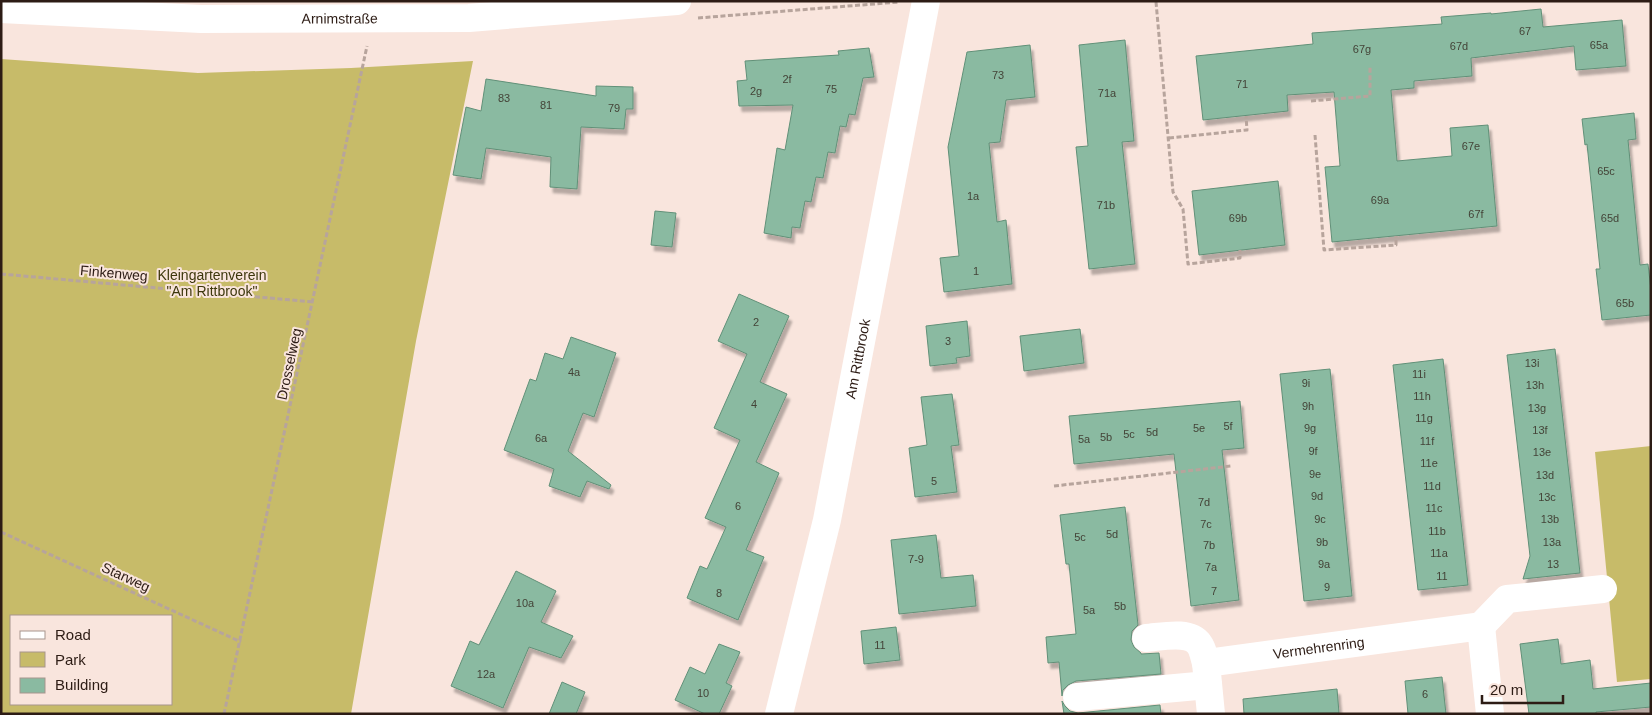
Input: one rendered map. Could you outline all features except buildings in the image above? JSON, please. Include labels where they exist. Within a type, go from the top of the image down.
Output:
[{"type":"street","name":"Arnimstraße","points":[[1,9],[201,19],[469,18],[677,1]]},
{"type":"street","name":"Am Rittbrook","points":[[779,714],[827,520],[926,1]]},
{"type":"street","points":[[1490,714],[1481,626],[1507,599],[1603,589]]},
{"type":"street","name":"Vermehrenring","points":[[1077,697],[1481,626]]},
{"type":"street","points":[[1146,638],[1189,637],[1198,642],[1207,674],[1211,714]]},
{"type":"path","points":[[1156,2],[1173,192],[1183,209],[1188,264],[1240,258],[1240,250]]},
{"type":"path","name":"Drosselweg","points":[[224,714],[314,302],[365,59],[371,18]]},
{"type":"path","points":[[1312,101],[1370,96],[1370,66]]},
{"type":"path","points":[[1168,138],[1246,130],[1246,116]]},
{"type":"path","points":[[1315,135],[1324,250],[1396,245],[1396,236]]},
{"type":"path","name":"Finkenweg","points":[[1,274],[314,302]]},
{"type":"path","points":[[1054,486],[1231,466]]},
{"type":"path","name":"Starweg","points":[[1,532],[240,642]]},
{"type":"green space","name":"Kleingartenverein \"Am Rittbrook\"","points":[[1,59],[198,73],[351,68],[473,61],[416,341],[351,714],[1,714]]},
{"type":"green space","points":[[1651,446],[1651,679],[1617,682],[1595,452]]}]
